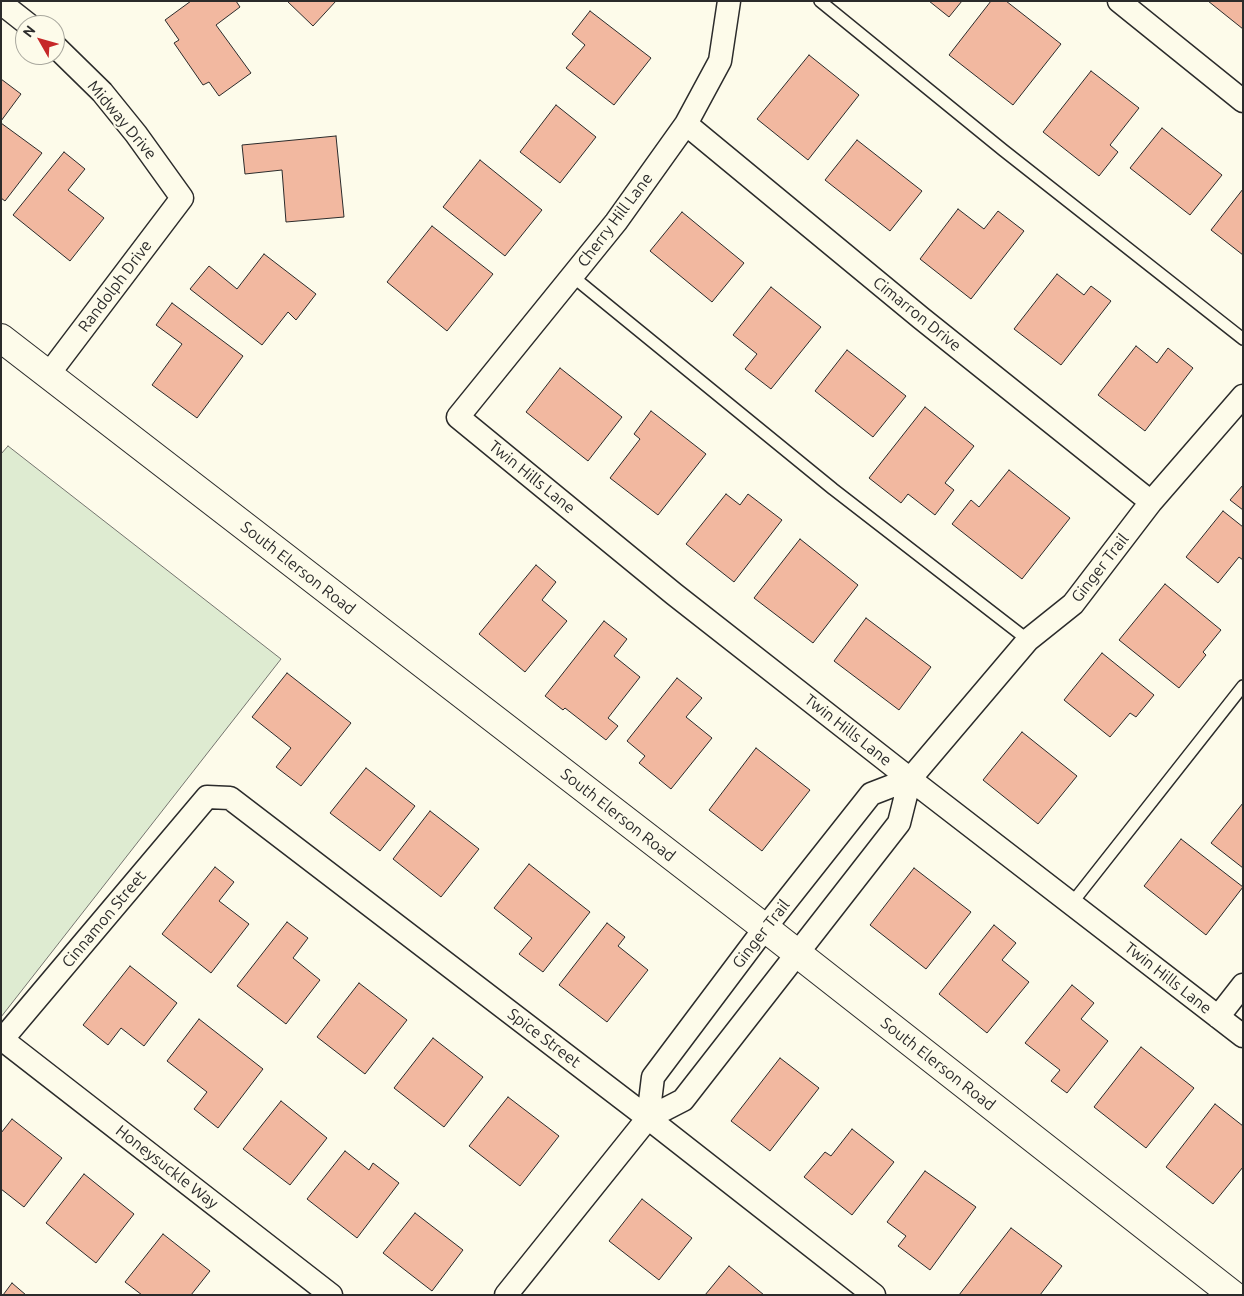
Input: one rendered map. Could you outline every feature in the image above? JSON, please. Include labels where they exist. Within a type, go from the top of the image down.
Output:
[{"type":"street","name":"Cherry Hill Lane","points":[[458,417],[616,222],[686,124],[720,61],[729,1]]},
{"type":"street","points":[[1123,2],[1243,101]]},
{"type":"street","points":[[1,3],[16,15]]},
{"type":"street","name":"Midway Drive","points":[[65,56],[102,92],[136,134],[182,198]]},
{"type":"street","name":"Cimarron Drive","points":[[686,124],[921,318],[1151,502]]},
{"type":"street","name":"Randolph Drive","points":[[48,375],[182,198]]},
{"type":"street","name":"South Elerson Road","points":[[1,338],[765,928],[1233,1295]]},
{"type":"street","name":"Ginger Trail","points":[[506,1295],[648,1118],[684,1100],[899,823],[910,779],[1028,640],[1073,604],[1151,502],[1243,396]]},
{"type":"street","name":"Twin Hills Lane","points":[[458,417],[674,594],[1243,1036]]},
{"type":"street","name":"Ginger Trail","points":[[648,1118],[653,1077],[765,928],[871,794],[910,779]]},
{"type":"street","name":"Cinnamon Street","points":[[2,1040],[208,797]]},
{"type":"street","name":"Spice Street","points":[[208,797],[230,798],[648,1118],[874,1295]]},
{"type":"street","points":[[1218,1017],[1243,986]]},
{"type":"street","name":"Honeysuckle Way","points":[[2,1040],[331,1295]]},
{"type":"lane","points":[[820,1],[995,144],[1243,339]]},
{"type":"lane","points":[[572,276],[833,489],[1028,640]]},
{"type":"lane","points":[[1072,903],[1243,686]]},
{"type":"green space","points":[[8,446],[281,659],[1,1017],[1,454]]},
{"type":"building","points":[[191,1],[236,1],[240,7],[216,25],[251,73],[219,96],[209,82],[203,85],[174,43],[179,40],[165,20]]},
{"type":"building","points":[[287,1],[336,1],[313,26]]},
{"type":"building","points":[[929,1],[962,1],[949,17]]},
{"type":"building","points":[[991,1],[1006,1],[1061,44],[1013,105],[949,55]]},
{"type":"building","points":[[1208,1],[1243,1],[1243,29]]},
{"type":"building","points":[[590,11],[651,58],[614,105],[566,68],[585,45],[572,34]]},
{"type":"building","points":[[809,55],[859,95],[808,160],[757,119]]},
{"type":"building","points":[[1091,71],[1139,108],[1110,145],[1118,152],[1099,176],[1043,132]]},
{"type":"building","points":[[1,79],[21,94],[1,121]]},
{"type":"building","points":[[556,105],[596,137],[560,183],[520,152]]},
{"type":"building","points":[[1,123],[42,153],[5,201],[1,198]]},
{"type":"building","points":[[1162,128],[1222,175],[1190,215],[1130,168]]},
{"type":"building","points":[[336,136],[344,217],[286,222],[282,170],[245,174],[242,145]]},
{"type":"building","points":[[857,140],[922,191],[890,231],[825,180]]},
{"type":"building","points":[[64,152],[85,169],[68,190],[104,218],[70,261],[13,215]]},
{"type":"building","points":[[480,160],[542,210],[505,256],[443,207]]},
{"type":"building","points":[[1243,189],[1243,255],[1211,230]]},
{"type":"building","points":[[958,209],[984,229],[998,211],[1024,231],[971,299],[920,259]]},
{"type":"building","points":[[682,212],[744,263],[712,302],[650,251]]},
{"type":"building","points":[[432,226],[493,274],[447,331],[387,282]]},
{"type":"building","points":[[264,254],[316,294],[296,320],[288,312],[262,345],[190,289],[209,266],[237,289]]},
{"type":"building","points":[[1057,274],[1084,295],[1091,286],[1111,301],[1061,365],[1014,329]]},
{"type":"building","points":[[771,287],[821,327],[771,389],[745,369],[757,354],[733,335]]},
{"type":"building","points":[[172,303],[243,356],[197,418],[152,385],[182,344],[156,325]]},
{"type":"building","points":[[1136,346],[1157,363],[1168,348],[1193,368],[1145,431],[1098,395]]},
{"type":"building","points":[[847,350],[906,396],[873,437],[815,391]]},
{"type":"building","points":[[560,368],[622,417],[588,461],[526,412]]},
{"type":"building","points":[[925,407],[974,446],[945,483],[954,490],[935,515],[908,494],[901,503],[869,478]]},
{"type":"building","points":[[651,411],[706,454],[658,515],[610,478],[640,439],[634,434]]},
{"type":"building","points":[[1009,470],[1070,518],[1022,579],[952,524],[971,500],[979,507]]},
{"type":"building","points":[[1243,485],[1243,510],[1230,500]]},
{"type":"building","points":[[726,494],[740,505],[748,494],[782,520],[734,582],[686,544]]},
{"type":"building","points":[[1223,511],[1243,527],[1243,560],[1239,557],[1218,583],[1186,557]]},
{"type":"building","points":[[800,539],[858,585],[813,643],[754,598]]},
{"type":"building","points":[[536,565],[556,582],[542,600],[567,621],[525,672],[479,634]]},
{"type":"building","points":[[1165,584],[1221,630],[1203,652],[1206,655],[1179,688],[1119,640]]},
{"type":"building","points":[[866,618],[931,667],[899,710],[834,661]]},
{"type":"building","points":[[604,621],[627,639],[614,656],[640,677],[608,718],[618,726],[606,740],[565,708],[563,710],[545,696]]},
{"type":"building","points":[[1102,653],[1154,695],[1136,717],[1130,713],[1110,737],[1064,700]]},
{"type":"building","points":[[287,673],[351,723],[301,786],[276,767],[291,748],[252,717]]},
{"type":"building","points":[[677,678],[702,698],[686,717],[712,738],[671,789],[639,763],[645,756],[627,741]]},
{"type":"building","points":[[1022,732],[1077,776],[1038,824],[983,780]]},
{"type":"building","points":[[756,748],[810,790],[762,851],[709,810]]},
{"type":"building","points":[[366,768],[415,806],[380,851],[330,813]]},
{"type":"building","points":[[1243,803],[1243,868],[1211,843]]},
{"type":"building","points":[[430,811],[479,849],[441,897],[393,859]]},
{"type":"building","points":[[1181,839],[1243,887],[1206,935],[1144,886]]},
{"type":"building","points":[[529,864],[590,912],[543,972],[519,954],[532,938],[494,908]]},
{"type":"building","points":[[215,867],[234,882],[219,901],[249,924],[211,973],[162,934]]},
{"type":"building","points":[[914,868],[971,912],[926,969],[870,925]]},
{"type":"building","points":[[287,922],[308,938],[293,958],[320,980],[286,1024],[237,986]]},
{"type":"building","points":[[607,923],[625,937],[618,946],[648,970],[607,1022],[559,985]]},
{"type":"building","points":[[994,925],[1016,943],[1002,960],[1029,982],[987,1033],[939,994]]},
{"type":"building","points":[[130,966],[177,1003],[144,1046],[121,1028],[108,1045],[83,1025]]},
{"type":"building","points":[[359,983],[407,1020],[365,1074],[317,1037]]},
{"type":"building","points":[[1072,985],[1094,1003],[1081,1019],[1108,1041],[1067,1093],[1051,1081],[1060,1070],[1025,1043]]},
{"type":"building","points":[[199,1019],[263,1069],[218,1128],[194,1109],[207,1092],[167,1061]]},
{"type":"building","points":[[433,1038],[483,1077],[444,1127],[394,1088]]},
{"type":"building","points":[[1141,1047],[1194,1088],[1146,1148],[1094,1107]]},
{"type":"building","points":[[780,1058],[819,1088],[770,1151],[731,1121]]},
{"type":"building","points":[[508,1097],[559,1136],[520,1186],[469,1146]]},
{"type":"building","points":[[281,1101],[327,1138],[290,1185],[243,1149]]},
{"type":"building","points":[[1215,1104],[1243,1126],[1243,1167],[1213,1204],[1166,1167]]},
{"type":"building","points":[[12,1119],[62,1158],[24,1207],[1,1189],[1,1133]]},
{"type":"building","points":[[852,1129],[894,1162],[852,1215],[804,1177],[825,1152],[831,1156]]},
{"type":"building","points":[[345,1151],[369,1170],[373,1163],[399,1183],[357,1238],[307,1199]]},
{"type":"building","points":[[925,1171],[976,1207],[930,1270],[898,1246],[906,1236],[887,1222]]},
{"type":"building","points":[[84,1174],[134,1214],[96,1263],[46,1223]]},
{"type":"building","points":[[642,1199],[692,1238],[659,1280],[609,1241]]},
{"type":"building","points":[[415,1213],[463,1250],[432,1291],[383,1253]]},
{"type":"building","points":[[1011,1228],[1062,1266],[1040,1295],[959,1295]]},
{"type":"building","points":[[163,1234],[210,1271],[191,1295],[142,1295],[125,1282]]},
{"type":"building","points":[[729,1266],[764,1295],[705,1295]]},
{"type":"building","points":[[12,1283],[26,1295],[3,1295]]}]
